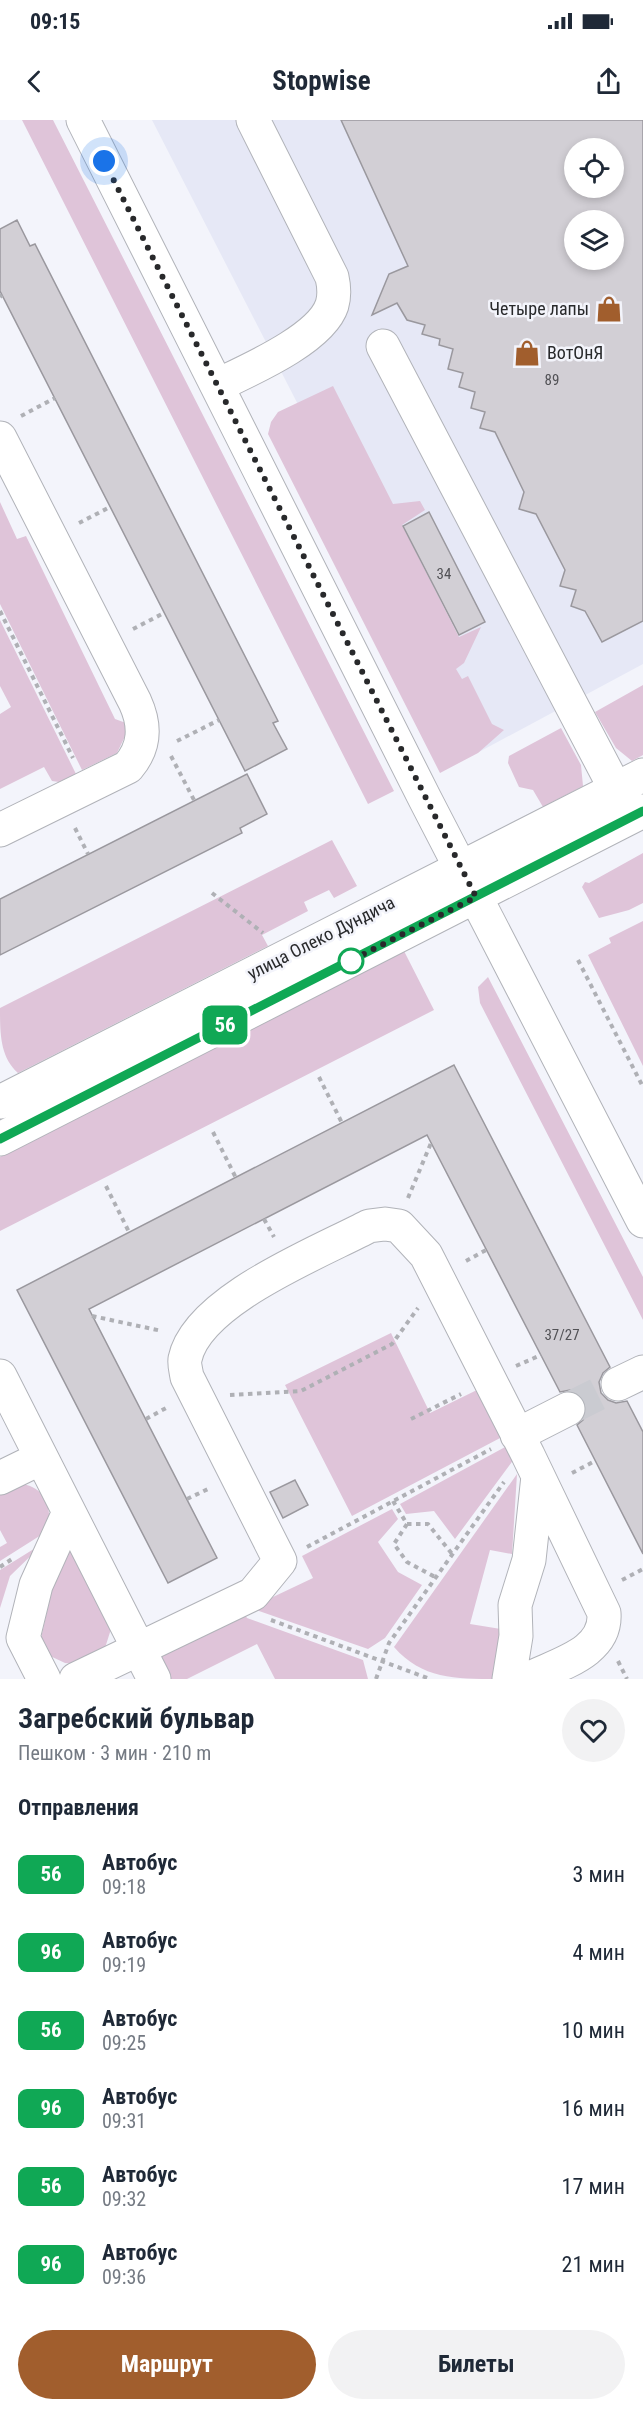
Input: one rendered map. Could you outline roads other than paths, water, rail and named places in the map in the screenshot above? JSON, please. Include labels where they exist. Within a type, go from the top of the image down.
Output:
[{"type":"street","points":[[83,120],[460,867],[643,1221]]},
{"type":"street","points":[[218,385],[275,357],[315,328],[332,307],[334,292],[332,277],[253,120]]},
{"type":"street","points":[[383,346],[629,782],[637,814]]},
{"type":"street","points":[[0,830],[128,767],[137,757],[143,729],[135,702],[7,429]]},
{"type":"street","name":"улица Олеко Дундича","points":[[4,1091],[629,782]]},
{"type":"street","name":"улица Олеко Дундича","points":[[13,1133],[637,814]]},
{"type":"street","points":[[4,1091],[13,1133]]},
{"type":"street","points":[[76,1679],[253,1594],[280,1561],[187,1377],[185,1359],[194,1338],[214,1315],[237,1295],[369,1226],[385,1224],[396,1226],[412,1239],[426,1256],[505,1442],[596,1593],[605,1622],[600,1638],[591,1649],[528,1679]]},
{"type":"street","points":[[0,1376],[154,1679]]},
{"type":"street","points":[[505,1442],[568,1409]]},
{"type":"street","points":[[0,1478],[40,1458]]},
{"type":"street","points":[[509,1679],[516,1636],[515,1605],[529,1560],[524,1475]]},
{"type":"street","points":[[44,1679],[23,1638],[36,1585],[69,1512]]},
{"type":"tunnel","points":[[568,1409],[618,1384]]},
{"type":"place","name":"Четыре лапы","points":[[609,309]]},
{"type":"place","name":"ВотОнЯ","points":[[527,353]]}]
